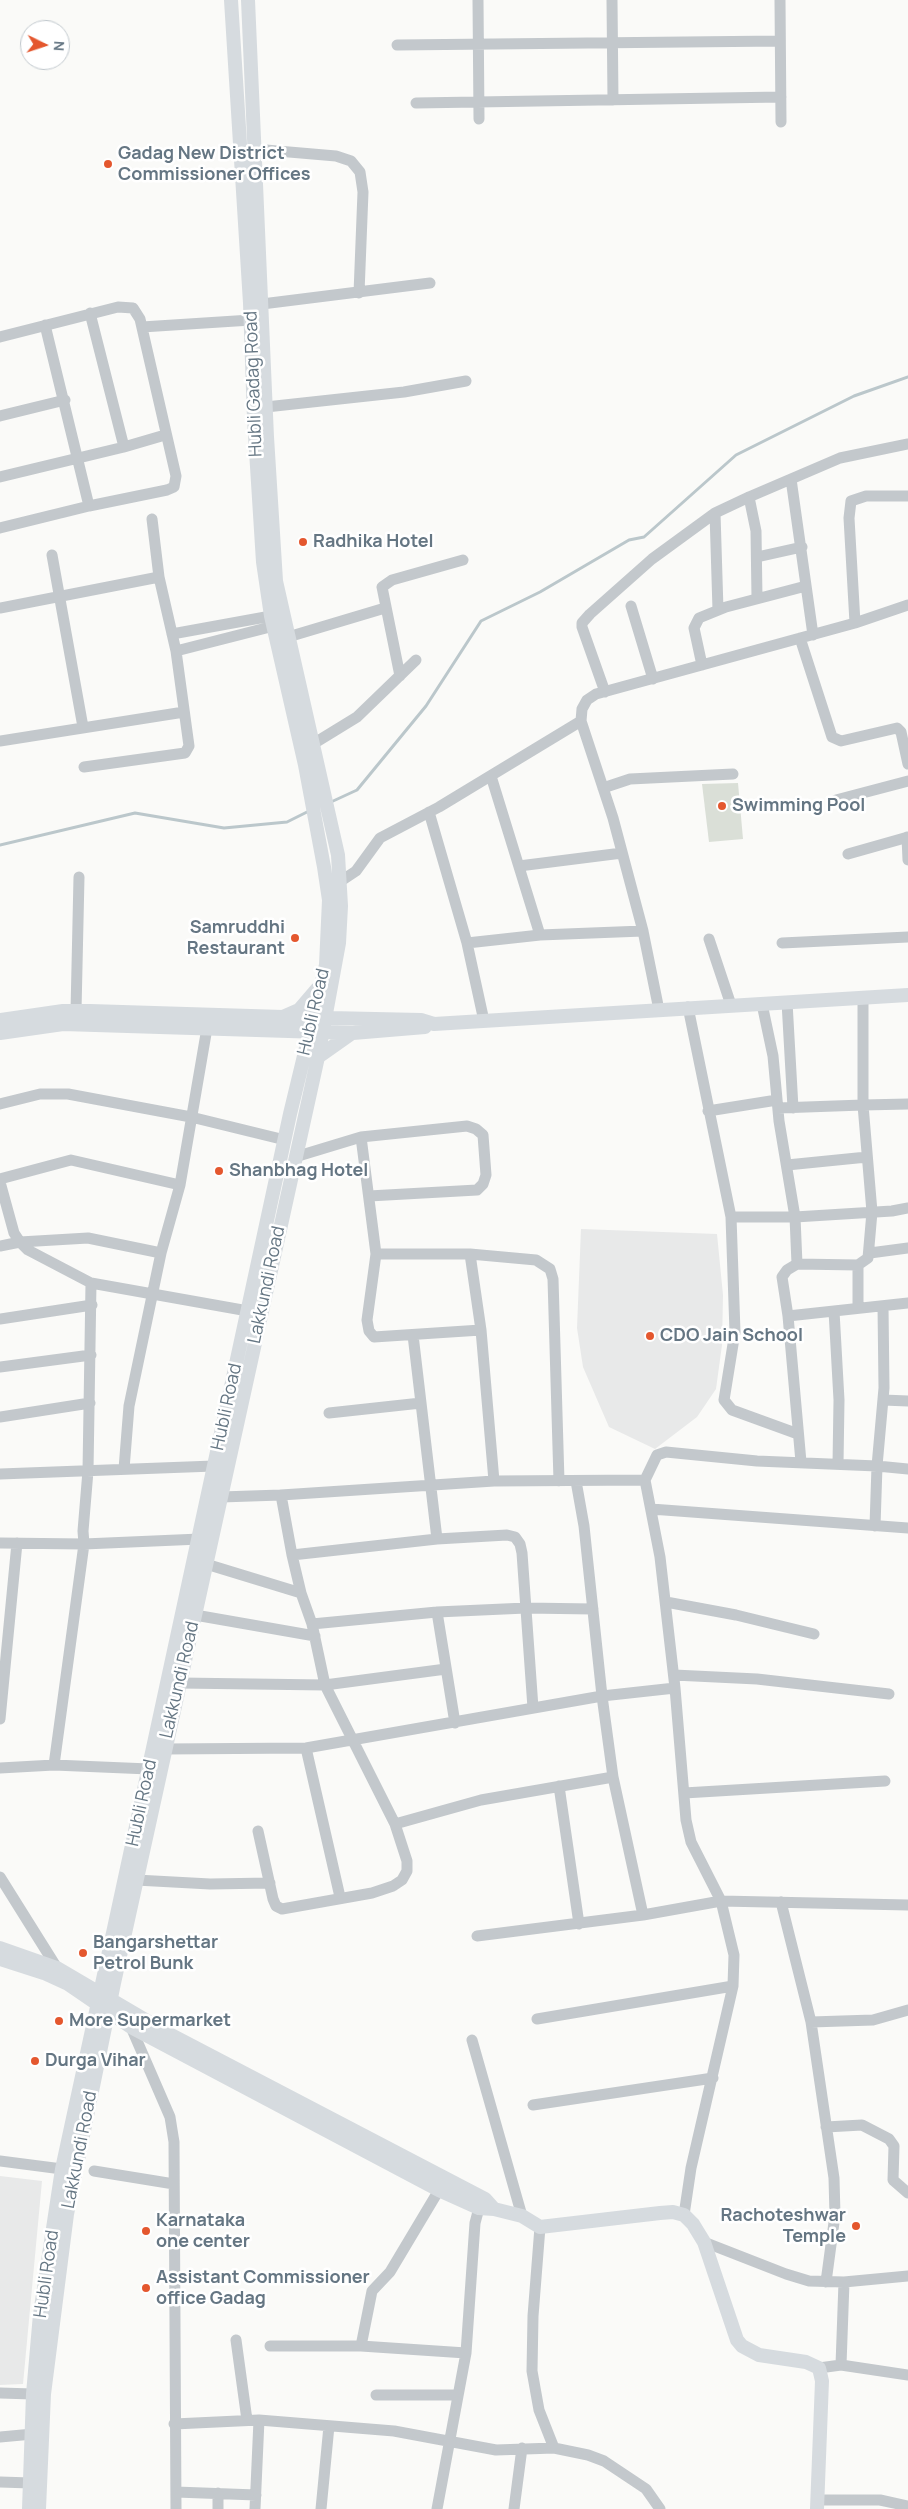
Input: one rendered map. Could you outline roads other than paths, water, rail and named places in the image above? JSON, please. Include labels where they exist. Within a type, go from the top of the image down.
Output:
[{"type":"main road","name":"Hubli Gadag Road","points":[[231,0],[251,320],[263,562],[272,621],[305,765]]},
{"type":"main road","name":"Hubli Gadag Road","points":[[248,0],[266,407],[276,581],[338,855],[341,881]]},
{"type":"main road","name":"Hubli Road","points":[[37,2508],[31,2483],[33,2394],[40,2314],[62,2169],[104,2003],[149,1769],[302,1060],[317,1025],[326,987],[329,900],[305,765]]},
{"type":"main road","points":[[0,1033],[63,1024],[207,1028],[282,1024],[326,987],[339,943],[341,881]]},
{"type":"main road","points":[[326,987],[340,1011],[353,1026]]},
{"type":"main road","points":[[0,1020],[76,1011],[282,1024],[353,1026],[421,1020],[434,1024],[908,995]]},
{"type":"main road","points":[[282,1024],[298,1044],[302,1060]]},
{"type":"main road","name":"Lakkundi Road","points":[[37,2508],[44,2394],[67,2214],[104,2003],[136,1880],[318,1057],[317,1025]]},
{"type":"main road","points":[[318,1057],[353,1026]]},
{"type":"main road","points":[[0,1948],[57,1968],[104,2003],[131,2027],[426,2176],[485,2199],[494,2209]]},
{"type":"main road","points":[[0,1959],[44,1973],[171,2036],[426,2176],[439,2190],[479,2208],[494,2209],[522,2216],[540,2227],[672,2212],[684,2216],[693,2224],[704,2242],[737,2340],[742,2346],[759,2355],[806,2362],[820,2368],[822,2381],[817,2505]]},
{"type":"street","points":[[478,0],[479,119]]},
{"type":"street","points":[[612,0],[613,100]]},
{"type":"street","points":[[780,0],[781,122]]},
{"type":"street","points":[[397,44],[780,41]]},
{"type":"street","points":[[416,103],[781,97]]},
{"type":"street","points":[[254,149],[336,156],[351,161],[360,172],[363,192],[359,293]]},
{"type":"street","points":[[262,304],[430,283]]},
{"type":"street","points":[[0,337],[90,313],[118,307],[133,308],[137,312],[142,327],[165,435],[176,476],[174,487],[167,490],[89,506],[0,528]]},
{"type":"street","points":[[90,313],[124,447]]},
{"type":"street","points":[[142,327],[251,320]]},
{"type":"street","points":[[45,325],[65,400],[89,506]]},
{"type":"street","points":[[266,407],[404,392],[466,381]]},
{"type":"street","points":[[0,416],[65,400]]},
{"type":"street","points":[[0,477],[124,447],[165,435]]},
{"type":"street","points":[[605,692],[582,627],[584,619],[652,559],[715,513],[749,497],[840,458],[908,444]]},
{"type":"street","points":[[791,479],[813,635]]},
{"type":"street","points":[[856,623],[849,518],[852,501],[866,496],[908,496]]},
{"type":"street","points":[[749,497],[756,531],[757,598]]},
{"type":"street","points":[[715,513],[718,610]]},
{"type":"street","points":[[84,767],[184,753],[189,746],[176,651],[159,577],[152,519]]},
{"type":"street","points":[[757,557],[802,547]]},
{"type":"street","points":[[52,555],[83,727]]},
{"type":"street","points":[[400,676],[382,587],[387,583],[463,560]]},
{"type":"street","points":[[0,608],[159,577]]},
{"type":"street","points":[[702,666],[694,628],[699,618],[757,598],[806,586]]},
{"type":"street","points":[[659,1010],[643,932],[622,853],[581,721],[582,709],[587,700],[605,692],[856,623],[908,605]]},
{"type":"street","points":[[631,606],[652,679]]},
{"type":"street","points":[[288,636],[385,608]]},
{"type":"street","points":[[172,634],[272,621]]},
{"type":"street","points":[[176,651],[272,621]]},
{"type":"street","points":[[800,638],[832,737],[841,741],[897,728],[900,732],[908,764]]},
{"type":"street","points":[[313,744],[358,717],[416,660]]},
{"type":"street","points":[[0,741],[184,712]]},
{"type":"street","points":[[341,881],[356,871],[380,838],[491,776],[581,721]]},
{"type":"street","points":[[602,788],[630,779],[733,774]]},
{"type":"street","points":[[491,776],[540,935]]},
{"type":"street","points":[[836,800],[908,781]]},
{"type":"street","points":[[429,812],[467,943],[484,1021]]},
{"type":"street","points":[[848,854],[908,837],[908,860]]},
{"type":"street","points":[[519,866],[622,853]]},
{"type":"street","points":[[76,1011],[79,877]]},
{"type":"street","points":[[467,943],[540,935],[643,932]]},
{"type":"street","points":[[782,944],[908,938]]},
{"type":"street","points":[[709,940],[731,1005]]},
{"type":"street","points":[[801,1462],[788,1316],[782,1277],[787,1270],[797,1264],[858,1265],[864,1262],[870,1253],[872,1212],[863,1105],[863,999]]},
{"type":"street","points":[[787,1002],[794,1108]]},
{"type":"street","points":[[762,1004],[773,1056],[786,1165],[795,1217],[797,1264]]},
{"type":"street","points":[[688,1007],[731,1216],[735,1332],[724,1400],[732,1410],[798,1434]]},
{"type":"street","points":[[124,1469],[129,1406],[161,1253],[180,1185],[207,1028]]},
{"type":"street","points":[[0,1104],[40,1094],[68,1094],[191,1117],[285,1140]]},
{"type":"street","points":[[708,1111],[778,1104],[794,1108],[908,1104]]},
{"type":"street","points":[[295,1157],[361,1138],[467,1126],[476,1129],[483,1135],[486,1175],[483,1184],[477,1190],[369,1196]]},
{"type":"street","points":[[361,1138],[376,1254],[367,1320],[368,1331],[374,1337],[481,1330]]},
{"type":"street","points":[[786,1165],[867,1157]]},
{"type":"street","points":[[180,1185],[71,1160],[0,1181],[14,1233],[28,1250],[91,1283],[153,1292],[248,1311]]},
{"type":"street","points":[[731,1216],[795,1217],[908,1208]]},
{"type":"street","points":[[0,1246],[20,1242],[88,1238],[161,1253]]},
{"type":"street","points":[[870,1253],[908,1248]]},
{"type":"street","points":[[376,1254],[470,1254],[536,1260],[550,1269],[553,1279],[559,1481]]},
{"type":"street","points":[[470,1254],[481,1330],[494,1481]]},
{"type":"street","points":[[858,1265],[858,1308]]},
{"type":"street","points":[[54,1765],[84,1544],[82,1531],[88,1471],[91,1283]]},
{"type":"street","points":[[788,1316],[908,1303]]},
{"type":"street","points":[[0,1319],[92,1305]]},
{"type":"street","points":[[875,1526],[877,1466],[883,1400],[883,1306]]},
{"type":"street","points":[[834,1311],[839,1400],[838,1464]]},
{"type":"street","points":[[413,1335],[437,1539]]},
{"type":"street","points":[[0,1367],[90,1355]]},
{"type":"street","points":[[883,1400],[908,1401]]},
{"type":"street","points":[[0,1416],[90,1403]]},
{"type":"street","points":[[330,1413],[421,1403]]},
{"type":"street","points":[[684,2216],[691,2168],[733,1986],[734,1955],[721,1901],[691,1842],[684,1793],[666,1602],[660,1557],[645,1480],[657,1455],[661,1453],[757,1461],[877,1466],[908,1470]]},
{"type":"street","points":[[0,1474],[214,1466]]},
{"type":"street","points":[[222,1496],[281,1495],[494,1481],[645,1480]]},
{"type":"street","points":[[576,1481],[613,1777],[643,1915]]},
{"type":"street","points":[[258,1831],[273,1899],[276,1906],[282,1909],[372,1893],[393,1886],[402,1880],[407,1871],[407,1861],[395,1824],[325,1685],[312,1624],[301,1592],[292,1555],[281,1495]]},
{"type":"street","points":[[651,1509],[908,1528]]},
{"type":"street","points":[[292,1555],[437,1539],[514,1537],[520,1544],[533,1708]]},
{"type":"street","points":[[0,1543],[84,1544],[200,1539]]},
{"type":"street","points":[[0,1719],[17,1543]]},
{"type":"street","points":[[206,1564],[301,1592]]},
{"type":"street","points":[[666,1602],[736,1614],[814,1634]]},
{"type":"street","points":[[312,1624],[437,1612],[526,1608],[593,1608]]},
{"type":"street","points":[[437,1612],[455,1723]]},
{"type":"street","points":[[195,1615],[315,1636]]},
{"type":"street","points":[[180,1682],[325,1685],[446,1669]]},
{"type":"street","points":[[674,1674],[757,1679],[889,1694]]},
{"type":"street","points":[[165,1749],[306,1748],[352,1738],[455,1723],[602,1696],[675,1688]]},
{"type":"street","points":[[306,1748],[340,1898]]},
{"type":"street","points":[[0,1768],[54,1765],[149,1769]]},
{"type":"street","points":[[395,1824],[481,1800],[613,1777]]},
{"type":"street","points":[[684,1793],[885,1781]]},
{"type":"street","points":[[559,1786],[579,1924]]},
{"type":"street","points":[[0,1877],[57,1968]]},
{"type":"street","points":[[136,1880],[210,1884],[270,1883]]},
{"type":"street","points":[[477,1936],[643,1915],[721,1901],[908,1905]]},
{"type":"street","points":[[781,1902],[811,2022],[836,2196],[834,2230],[826,2282]]},
{"type":"street","points":[[537,2019],[733,1986]]},
{"type":"street","points":[[811,2022],[872,2020],[908,2010]]},
{"type":"street","points":[[131,2027],[170,2117],[174,2142],[174,2424],[176,2509]]},
{"type":"street","points":[[472,2040],[522,2216]]},
{"type":"street","points":[[533,2105],[713,2078]]},
{"type":"street","points":[[826,2126],[862,2125],[890,2139],[894,2146],[893,2180],[908,2193]]},
{"type":"street","points":[[0,2160],[62,2169]]},
{"type":"street","points":[[94,2172],[174,2184]]},
{"type":"street","points":[[361,2346],[372,2291],[390,2272],[439,2190]]},
{"type":"street","points":[[437,2509],[466,2353],[475,2223],[479,2208]]},
{"type":"street","points":[[540,2227],[533,2316],[532,2372],[538,2410],[554,2448]]},
{"type":"street","points":[[704,2242],[809,2281],[844,2282],[908,2276]]},
{"type":"street","points":[[841,2365],[844,2282]]},
{"type":"street","points":[[236,2340],[247,2420]]},
{"type":"street","points":[[270,2346],[361,2346],[466,2353]]},
{"type":"street","points":[[820,2368],[841,2365],[908,2375]]},
{"type":"street","points":[[0,2393],[33,2394]]},
{"type":"street","points":[[376,2395],[458,2395]]},
{"type":"street","points":[[174,2424],[259,2420],[394,2431],[450,2443],[496,2450],[554,2448],[588,2455],[604,2461],[646,2489],[660,2509]]},
{"type":"street","points":[[255,2509],[259,2420]]},
{"type":"street","points":[[321,2509],[329,2426]]},
{"type":"street","points":[[0,2437],[33,2434]]},
{"type":"street","points":[[514,2509],[522,2448]]},
{"type":"street","points":[[0,2482],[31,2483]]},
{"type":"street","points":[[176,2492],[256,2495]]},
{"type":"street","points":[[218,2494],[218,2509]]},
{"type":"street","points":[[817,2505],[880,2500],[908,2506]]},
{"type":"waterway","points":[[331,802],[357,790],[426,706],[481,621],[540,592],[629,540],[644,537],[736,455],[854,396],[908,377]]},
{"type":"waterway","points":[[0,845],[135,813],[224,828],[287,822],[309,811]]},
{"type":"place","name":"Gadag New District Commissioner Offices","points":[[108,164]]},
{"type":"place","name":"Radhika Hotel","points":[[303,542]]},
{"type":"place","name":"Swimming Pool","points":[[722,806]]},
{"type":"place","name":"Samruddhi Restaurant","points":[[295,938]]},
{"type":"place","name":"Shanbhag Hotel","points":[[219,1171]]},
{"type":"place","name":"CDO Jain School","points":[[650,1336]]},
{"type":"place","name":"Bangarshettar Petrol Bunk","points":[[83,1953]]},
{"type":"place","name":"More Supermarket","points":[[59,2021]]},
{"type":"place","name":"Durga Vihar","points":[[35,2061]]},
{"type":"place","name":"Rachoteshwar Temple","points":[[856,2226]]},
{"type":"place","name":"Karnataka one center","points":[[146,2231]]},
{"type":"place","name":"Assistant Commissioner office Gadag","points":[[146,2288]]}]
